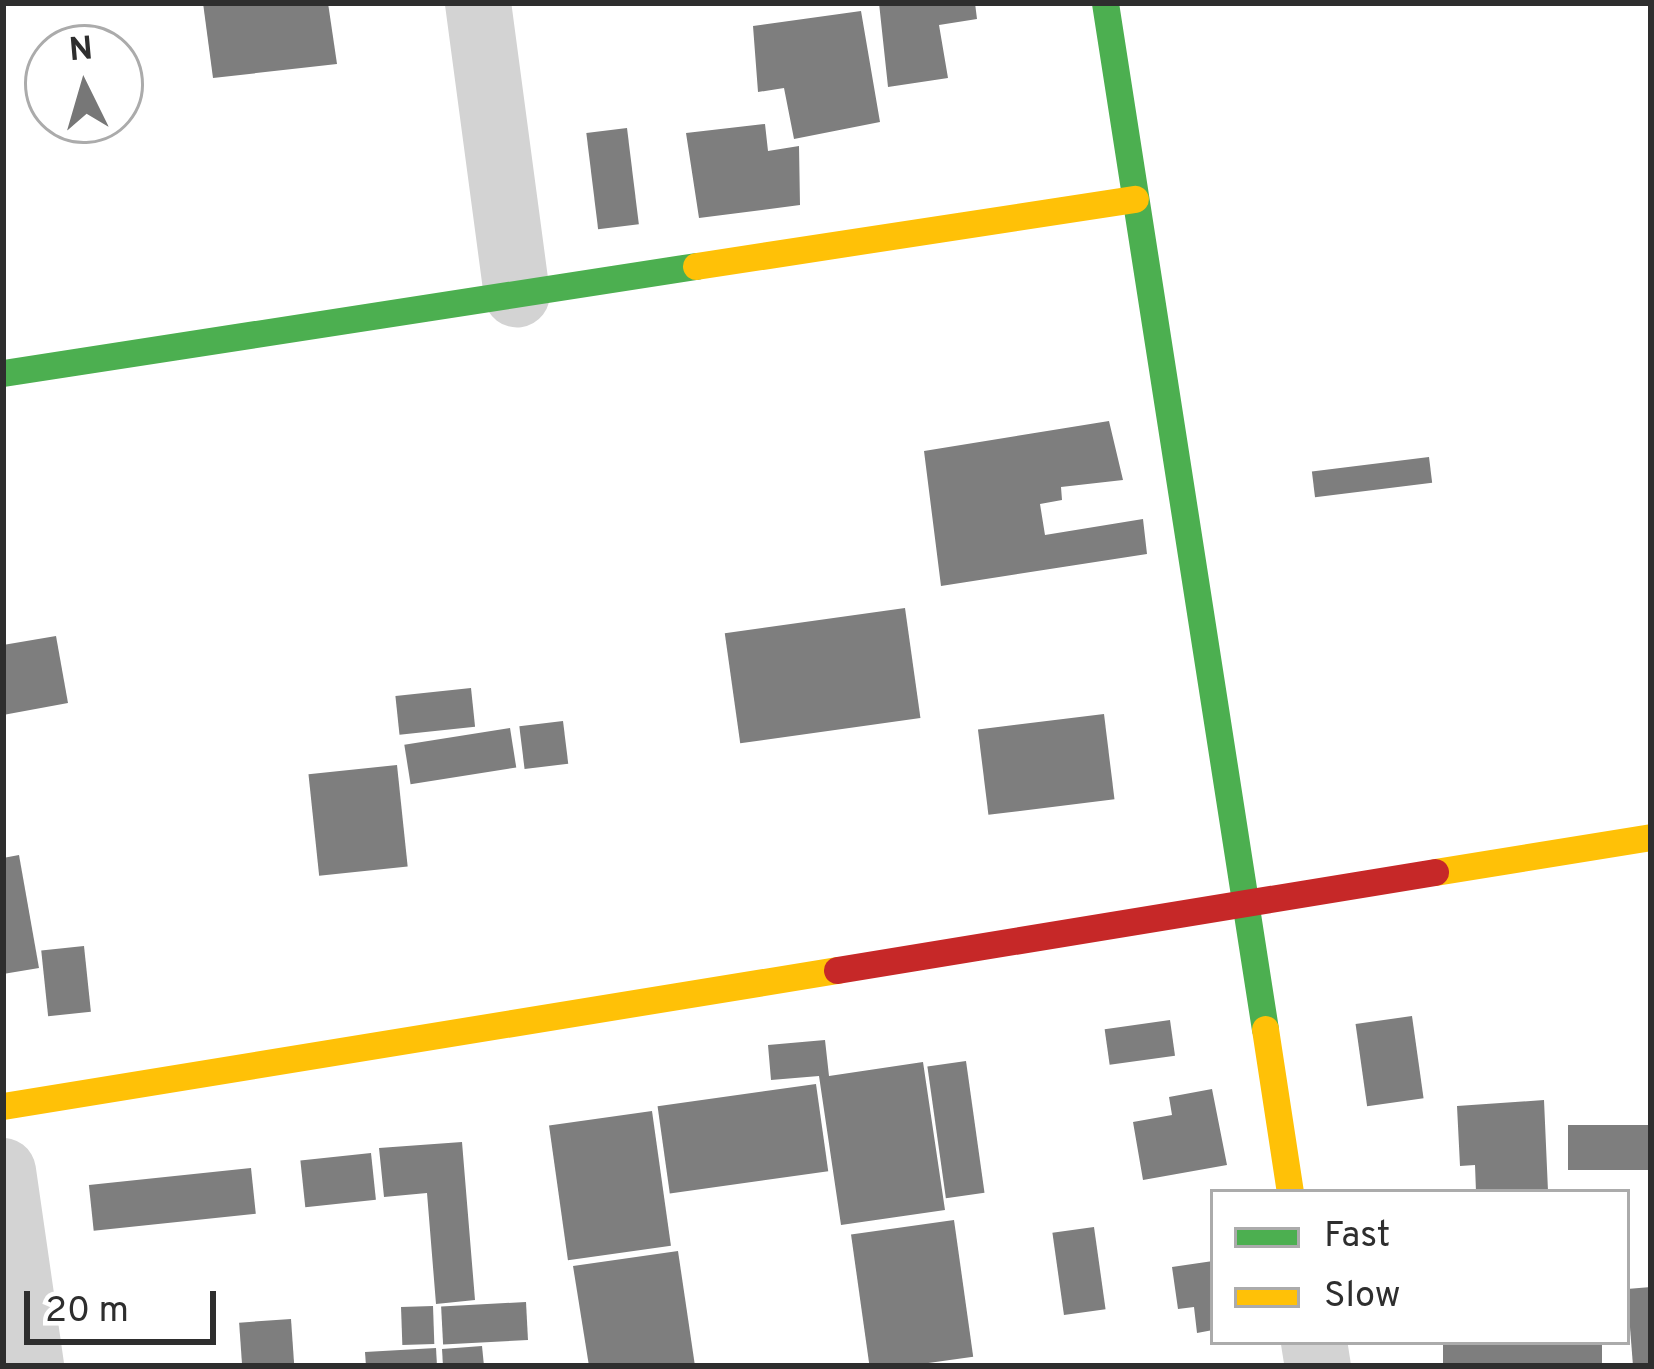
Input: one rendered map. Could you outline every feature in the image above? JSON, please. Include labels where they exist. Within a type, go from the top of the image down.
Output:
[{"type":"street","points":[[478,3],[517,293]]},
{"type":"street","points":[[1105,3],[1290,1189]]},
{"type":"street","points":[[3,374],[1135,199]]},
{"type":"street","points":[[3,1106],[1651,837]]},
{"type":"street","points":[[3,1171],[32,1366]]},
{"type":"building","points":[[203,3],[328,3],[337,64],[213,78]]},
{"type":"building","points":[[879,3],[975,3],[977,19],[939,25],[948,78],[888,87]]},
{"type":"building","points":[[861,11],[880,122],[794,139],[784,88],[758,92],[753,26]]},
{"type":"building","points":[[765,124],[768,151],[799,146],[800,205],[699,218],[686,133]]},
{"type":"building","points":[[627,128],[639,224],[598,229],[586,133]]},
{"type":"building","points":[[1109,421],[1123,480],[1061,487],[1062,500],[1040,504],[1045,535],[1143,519],[1147,554],[941,586],[924,451]]},
{"type":"building","points":[[1429,457],[1432,483],[1315,497],[1312,471]]},
{"type":"building","points":[[905,608],[920,718],[740,743],[725,633]]},
{"type":"building","points":[[56,636],[68,703],[3,715],[3,645]]},
{"type":"building","points":[[471,688],[475,727],[399,735],[395,696]]},
{"type":"building","points":[[1104,714],[1114,799],[988,815],[978,729]]},
{"type":"building","points":[[563,721],[568,764],[525,769],[519,726]]},
{"type":"building","points":[[510,728],[516,768],[411,784],[404,745]]},
{"type":"building","points":[[397,765],[408,866],[319,876],[308,774]]},
{"type":"building","points":[[19,855],[39,968],[3,974],[3,858]]},
{"type":"building","points":[[84,946],[91,1012],[48,1016],[41,950]]},
{"type":"building","points":[[1412,1016],[1424,1098],[1367,1106],[1356,1024]]},
{"type":"building","points":[[1170,1020],[1175,1056],[1110,1065],[1105,1029]]},
{"type":"building","points":[[825,1040],[829,1076],[923,1062],[945,1210],[841,1225],[819,1076],[771,1080],[768,1045]]},
{"type":"building","points":[[966,1061],[985,1193],[946,1198],[927,1066]]},
{"type":"building","points":[[816,1084],[828,1171],[670,1193],[658,1106]]},
{"type":"building","points":[[1212,1089],[1227,1165],[1143,1180],[1133,1122],[1172,1115],[1169,1097]]},
{"type":"building","points":[[1544,1100],[1548,1189],[1476,1189],[1475,1165],[1460,1166],[1457,1106]]},
{"type":"building","points":[[652,1111],[671,1246],[568,1260],[549,1125]]},
{"type":"building","points":[[1568,1125],[1651,1125],[1651,1170],[1568,1170]]},
{"type":"building","points":[[462,1142],[475,1300],[436,1304],[427,1193],[384,1197],[379,1148]]},
{"type":"building","points":[[371,1153],[376,1200],[305,1207],[300,1160]]},
{"type":"building","points":[[251,1168],[256,1214],[94,1231],[89,1185]]},
{"type":"building","points":[[954,1220],[973,1357],[869,1366],[851,1234]]},
{"type":"building","points":[[1094,1227],[1106,1309],[1064,1315],[1052,1233]]},
{"type":"building","points":[[678,1251],[695,1366],[589,1366],[573,1266]]},
{"type":"building","points":[[1210,1261],[1210,1331],[1197,1333],[1194,1307],[1178,1309],[1172,1267]]},
{"type":"building","points":[[1651,1287],[1651,1366],[1633,1366],[1630,1289]]},
{"type":"building","points":[[526,1302],[528,1340],[443,1344],[441,1306]]},
{"type":"building","points":[[433,1306],[434,1344],[402,1345],[401,1307]]},
{"type":"building","points":[[291,1319],[294,1366],[242,1366],[239,1323]]},
{"type":"building","points":[[1443,1345],[1602,1345],[1602,1366],[1443,1366]]},
{"type":"building","points":[[482,1346],[484,1366],[443,1366],[442,1349]]},
{"type":"building","points":[[436,1348],[437,1366],[366,1366],[365,1352]]},
{"type":"traffic: fast","points":[[1105,3],[1265,1029]]},
{"type":"traffic: fast","points":[[3,373],[696,266]]},
{"type":"traffic: slow","points":[[696,266],[1135,199]]},
{"type":"traffic: slow","points":[[1435,872],[1651,837]]},
{"type":"traffic: slow","points":[[3,1106],[837,970]]},
{"type":"traffic: slow","points":[[1265,1029],[1290,1189]]},
{"type":"traffic: jam","points":[[837,970],[1435,872]]}]
